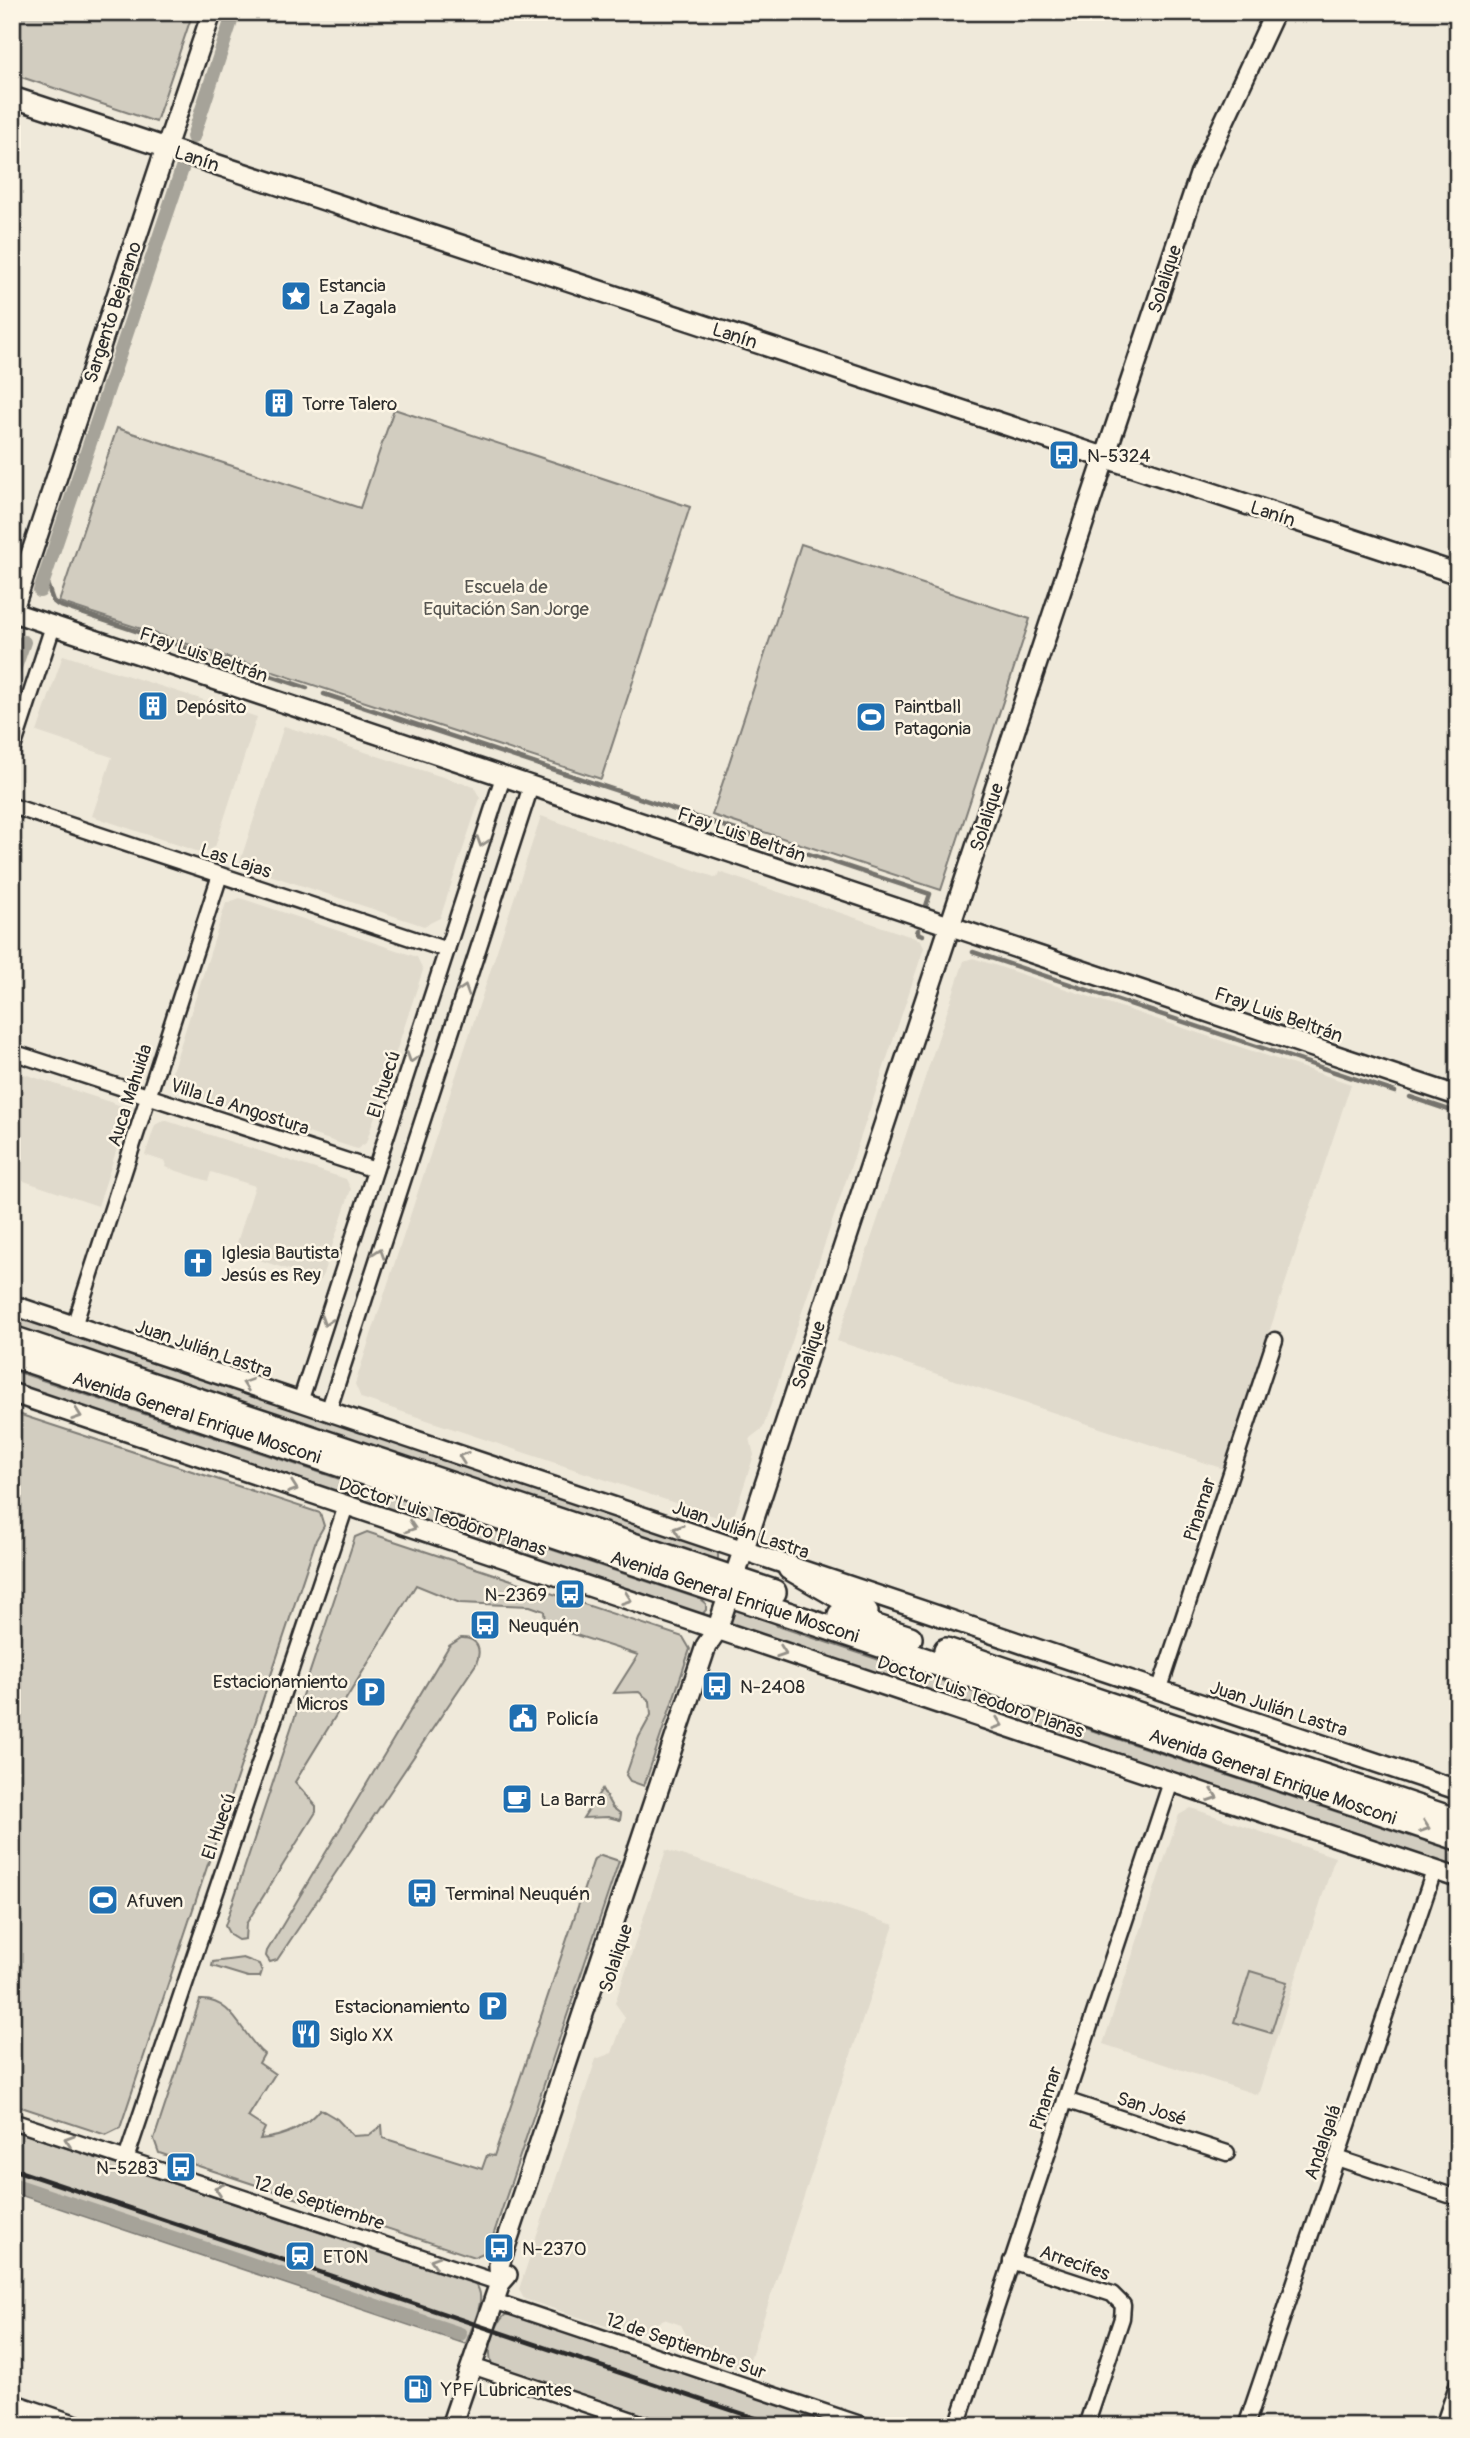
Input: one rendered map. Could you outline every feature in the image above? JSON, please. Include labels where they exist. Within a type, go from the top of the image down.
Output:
[{"type":"highway","name":"Avenida General Enrique Mosconi","points":[[12,1338],[1458,1838]]},
{"type":"highway","name":"Avenida General Enrique Mosconi","points":[[12,1355],[731,1586],[928,1644],[1458,1821]]},
{"type":"highway","points":[[790,1568],[851,1605],[928,1644]]},
{"type":"main road","name":"Lanín","points":[[12,97],[1458,574]]},
{"type":"main road","name":"Sargento Bejarano","points":[[12,612],[166,148]]},
{"type":"main road","name":"Solalique","points":[[452,2426],[497,2292],[499,2264],[507,2239],[706,1646],[717,1630],[1105,457]]},
{"type":"main road","points":[[12,2404],[77,2426]]},
{"type":"street","name":"Sargento Bejarano","points":[[166,148],[212,12]]},
{"type":"street","name":"Solalique","points":[[1105,457],[1200,173],[1275,12]]},
{"type":"street","name":"Fray Luis Beltrán","points":[[12,612],[1458,1096]]},
{"type":"street","points":[[12,751],[53,626]]},
{"type":"street","name":"El Huecú","points":[[300,1402],[503,777]]},
{"type":"street","points":[[328,1412],[531,786]]},
{"type":"street","name":"Las Lajas","points":[[12,806],[447,950]]},
{"type":"street","name":"Auca Mahuida","points":[[74,1326],[220,875]]},
{"type":"street","name":"Villa La Angostura","points":[[12,1052],[375,1171]]},
{"type":"street","name":"Juan Julián Lastra","points":[[12,1305],[1458,1790]]},
{"type":"street","name":"Pinamar","points":[[1159,1690],[1275,1340]]},
{"type":"street","name":"Doctor Luis Teodoro Planas","points":[[12,1393],[1458,1878]]},
{"type":"street","name":"El Huecú","points":[[126,2159],[346,1506]]},
{"type":"street","name":"Pinamar","points":[[957,2426],[1171,1782]]},
{"type":"street","name":"Andalgalá","points":[[1246,2426],[1434,1871]]},
{"type":"street","name":"San José","points":[[1065,2100],[1227,2153]]},
{"type":"street","points":[[12,2121],[126,2159]]},
{"type":"street","points":[[1337,2158],[1458,2198]]},
{"type":"street","name":"12 de Septiembre","points":[[126,2159],[497,2292]]},
{"type":"street","name":"Arrecifes","points":[[1011,2261],[1112,2294],[1123,2305],[1122,2318],[1086,2426]]},
{"type":"street","name":"12 de Septiembre Sur","points":[[497,2292],[866,2426]]},
{"type":"street","points":[[472,2366],[650,2426]]},
{"type":"street","points":[[1443,2426],[1458,2383]]},
{"type":"shaded area","points":[[63,655],[257,717],[215,847],[202,853],[92,816],[112,757],[37,732]]},
{"type":"shaded area","points":[[284,726],[474,787],[480,798],[440,918],[424,926],[239,865]]},
{"type":"shaded area","points":[[541,816],[717,878],[719,872],[921,940],[924,948],[763,1428],[750,1438],[754,1455],[735,1513],[723,1519],[361,1398],[355,1384]]},
{"type":"shaded area","points":[[240,898],[417,957],[423,970],[366,1143],[357,1149],[174,1089],[170,1078],[226,903]]},
{"type":"shaded area","points":[[973,958],[1351,1084],[1224,1469],[837,1341],[964,961]]},
{"type":"shaded area","points":[[12,1070],[122,1106],[127,1118],[98,1206],[12,1177]]},
{"type":"shaded area","points":[[164,1120],[346,1179],[351,1189],[321,1280],[234,1252],[255,1186],[211,1172],[208,1181],[165,1167],[166,1162],[145,1155],[155,1125]]},
{"type":"shaded area","points":[[1191,1808],[1335,1857],[1258,2095],[1103,2044],[1179,1815]]},
{"type":"shaded area","points":[[666,1850],[894,1925],[746,2371],[698,2357],[681,2325],[664,2319],[636,2336],[524,2299],[519,2289],[596,2059],[612,2053],[625,2017],[615,2003]]},
{"type":"green space","points":[[12,12],[193,12],[156,122],[12,74]]},
{"type":"green space","name":"Escuela de Equitación San Jorge","points":[[394,409],[690,507],[601,779],[59,602],[117,428],[360,508]]},
{"type":"green space","name":"Paintball Patagonia","points":[[801,544],[1030,619],[941,890],[712,815]]},
{"type":"green space","points":[[12,1313],[718,1551],[718,1560],[717,1562],[679,1554],[675,1547],[12,1325]]},
{"type":"green space","points":[[12,1370],[700,1599],[706,1604],[706,1610],[700,1617],[12,1386]]},
{"type":"green space","points":[[12,1412],[320,1513],[324,1526],[316,1540],[120,2128],[106,2135],[12,2104]]},
{"type":"green space","points":[[367,1532],[683,1637],[690,1649],[644,1786],[630,1781],[626,1775],[639,1737],[651,1715],[650,1701],[639,1692],[614,1693],[638,1655],[545,1625],[544,1611],[530,1606],[460,1603],[416,1585],[295,1782],[316,1806],[316,1812],[246,1924],[245,1939],[238,1940],[230,1935],[225,1926],[355,1537]]},
{"type":"green space","points":[[739,1608],[770,1616],[777,1626],[1458,1852],[1458,1871],[732,1626],[731,1615]]},
{"type":"green space","points":[[461,1638],[467,1638],[477,1645],[479,1654],[476,1664],[277,1960],[270,1962],[266,1956],[267,1951],[449,1646]]},
{"type":"green space","points":[[602,1789],[612,1807],[621,1814],[620,1820],[608,1817],[583,1818]]},
{"type":"green space","points":[[601,1855],[619,1861],[488,2251],[474,2257],[159,2153],[154,2139],[200,2000],[212,2001],[229,2012],[264,2054],[259,2063],[275,2074],[248,2117],[265,2128],[260,2139],[293,2130],[320,2109],[337,2119],[353,2136],[369,2135],[382,2125],[383,2138],[482,2169],[487,2155],[494,2156],[594,1859]]},
{"type":"green space","points":[[243,1958],[259,1964],[262,1971],[260,1977],[248,1977],[212,1966],[213,1962]]},
{"type":"green space","points":[[1250,1971],[1287,1982],[1271,2033],[1234,2022]]},
{"type":"green space","points":[[12,2130],[475,2284],[479,2290],[480,2304],[466,2344],[12,2192]]},
{"type":"green space","points":[[512,2314],[850,2426],[676,2426],[492,2364],[490,2352],[495,2331],[505,2315]]},
{"type":"waterway","points":[[193,137],[234,12]]},
{"type":"waterway","points":[[40,591],[182,169]]},
{"type":"waterway","points":[[45,578],[53,601],[58,605],[307,688]]},
{"type":"waterway","points":[[12,676],[24,642]]},
{"type":"waterway","points":[[324,694],[930,894],[926,906]]},
{"type":"waterway","points":[[918,930],[917,933],[923,935]]},
{"type":"waterway","points":[[973,952],[1395,1092]]},
{"type":"waterway","points":[[1410,1097],[1458,1113]]},
{"type":"waterway","points":[[12,2184],[460,2334]]},
{"type":"railway","points":[[12,2169],[779,2426]]},
{"type":"place","name":"Estancia La Zagala","points":[[296,296]]},
{"type":"place","name":"Torre Talero","points":[[279,403]]},
{"type":"place","name":"N-5324","points":[[1064,455]]},
{"type":"place","name":"Depósito","points":[[153,706]]},
{"type":"place","name":"Paintball Patagonia","points":[[871,717]]},
{"type":"place","name":"Iglesia Bautista Jesús es Rey","points":[[198,1263]]},
{"type":"place","name":"N-2369","points":[[570,1594]]},
{"type":"place","name":"Neuquén","points":[[485,1625]]},
{"type":"place","name":"N-2408","points":[[717,1686]]},
{"type":"place","name":"Estacionamiento Micros","points":[[371,1692]]},
{"type":"place","name":"Policía","points":[[523,1718]]},
{"type":"place","name":"La Barra","points":[[517,1799]]},
{"type":"place","name":"Terminal Neuquén","points":[[422,1893]]},
{"type":"place","name":"Afuven","points":[[103,1900]]},
{"type":"place","name":"Estacionamiento","points":[[493,2006]]},
{"type":"place","name":"Siglo XX","points":[[306,2034]]},
{"type":"place","name":"N-5283","points":[[181,2167]]},
{"type":"place","name":"N-2370","points":[[499,2248]]},
{"type":"place","name":"ETON","points":[[300,2256]]},
{"type":"place","name":"YPF Lubricantes","points":[[418,2389]]}]
